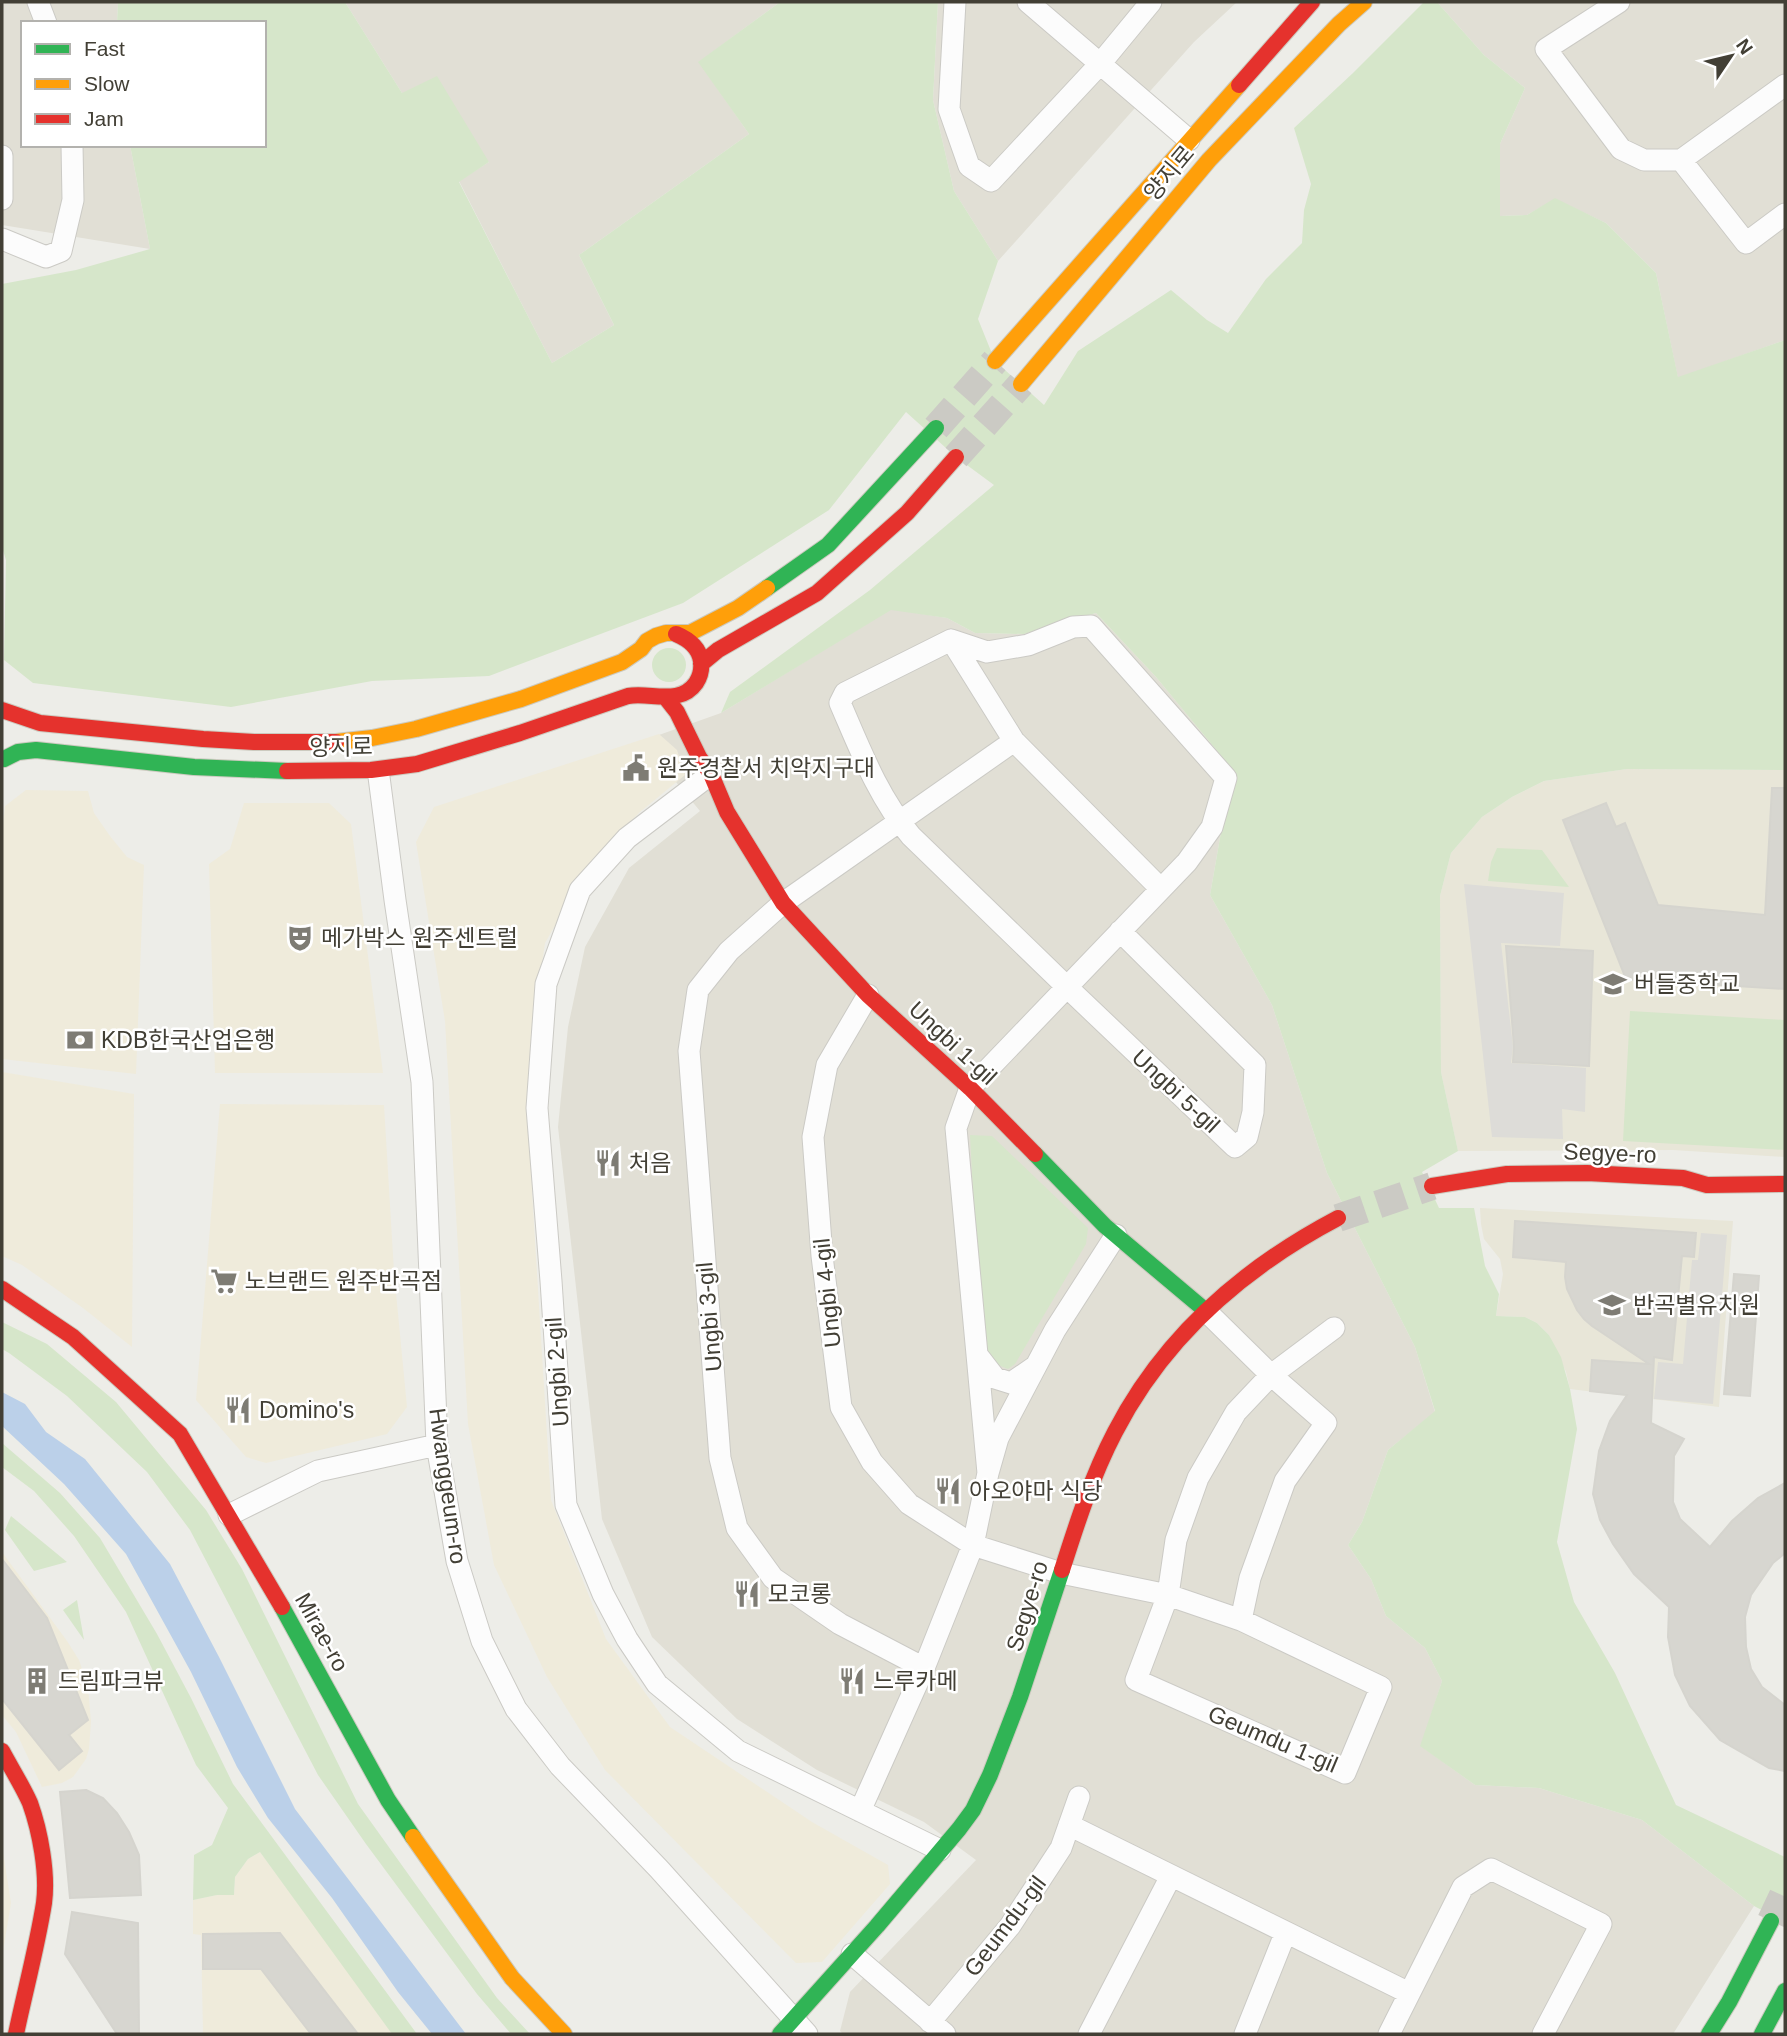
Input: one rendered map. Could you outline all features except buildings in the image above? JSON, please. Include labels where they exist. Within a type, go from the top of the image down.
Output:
[{"type":"street","points":[[38,2],[45,21]]},
{"type":"street","points":[[955,2],[949,109],[969,166],[991,181],[1100,64],[1151,2]]},
{"type":"street","points":[[1028,2],[1209,160]]},
{"type":"street","name":"양지로","points":[[995,361],[1311,2]]},
{"type":"street","name":"양지로","points":[[1021,384],[1209,160],[1339,24],[1364,2]]},
{"type":"street","points":[[1619,2],[1546,50],[1621,149],[1644,160],[1681,160],[1785,85]]},
{"type":"street","points":[[2,239],[46,257],[61,251],[73,200],[72,147]]},
{"type":"street","points":[[2,156],[2,199]]},
{"type":"street","points":[[1681,160],[1746,243],[1785,214]]},
{"type":"street","points":[[711,774],[699,758],[677,712],[661,696],[638,681],[637,659],[641,649],[647,641],[656,636],[666,633],[690,633],[701,629],[738,608],[828,545],[936,428]]},
{"type":"street","points":[[701,664],[718,650],[817,593],[906,513],[956,457]]},
{"type":"street","points":[[951,640],[987,652],[1028,645],[1073,627],[1091,626],[1226,778],[1212,827],[1187,862],[970,1088],[956,1128],[988,1473]]},
{"type":"street","points":[[661,696],[677,697],[687,692],[700,675],[699,653],[694,644],[676,634]]},
{"type":"street","points":[[951,640],[1014,741],[1160,888]]},
{"type":"street","name":"Ungbi 5-gil","points":[[951,640],[845,693],[840,703],[871,773],[900,823],[911,836],[1235,1147],[1247,1137],[1253,1112],[1255,1065],[1120,931]]},
{"type":"street","name":"양지로","points":[[2,711],[40,723],[254,742],[326,743],[416,729],[521,699],[622,662],[641,649]]},
{"type":"street","name":"양지로","points":[[3,760],[18,752],[36,750],[194,767],[270,771],[372,770],[417,764],[520,733],[573,715],[638,681]]},
{"type":"street","points":[[687,692],[687,705],[710,753],[711,774]]},
{"type":"street","points":[[2,711],[10,734],[9,747],[3,760]]},
{"type":"street","points":[[270,771],[291,779],[356,779],[417,773],[535,737],[573,715]]},
{"type":"street","points":[[783,903],[1014,741]]},
{"type":"street","name":"Ungbi 1-gil","points":[[711,774],[727,812],[783,903],[868,995],[970,1088],[1116,1235],[1206,1311]]},
{"type":"street","name":"Ungbi 2-gil","points":[[711,774],[627,838],[580,890],[546,984],[537,1108],[566,1505],[603,1594],[627,1639],[657,1684],[738,1751],[940,1850]]},
{"type":"street","name":"Hwanggeum-ro","points":[[379,777],[422,1082],[437,1445],[457,1561],[482,1641],[516,1709],[560,1766],[659,1869],[793,2029]]},
{"type":"street","name":"Ungbi 3-gil","points":[[783,903],[729,951],[698,990],[689,1051],[720,1458],[737,1528],[773,1578],[840,1624],[924,1668]]},
{"type":"street","name":"Ungbi 4-gil","points":[[868,995],[827,1065],[813,1137],[822,1256],[841,1408],[872,1462],[909,1504],[973,1545],[1061,1573]]},
{"type":"street","name":"Segye-ro","points":[[1432,1186],[1507,1174],[1575,1173],[1683,1178],[1707,1185],[1785,1184]]},
{"type":"street","name":"Segye-ro","points":[[793,2029],[852,1954],[972,1812],[1029,1677],[1088,1494],[1106,1451],[1147,1379],[1170,1349],[1237,1283],[1286,1245],[1338,1218]]},
{"type":"street","points":[[860,1811],[924,1668],[973,1545],[998,1438],[1055,1331],[1116,1235]]},
{"type":"street","name":"Mirae-ro","points":[[2,1289],[74,1337],[180,1434],[295,1629],[388,1800],[512,1978],[564,2034]]},
{"type":"street","points":[[1206,1311],[1271,1376],[1326,1423],[1284,1481],[1250,1578],[1241,1620]]},
{"type":"street","name":"Geumdu 1-gil","points":[[1061,1573],[1168,1595],[1241,1620],[1381,1687],[1345,1773],[1136,1680],[1168,1595],[1175,1540],[1198,1478],[1236,1412],[1271,1376],[1334,1328]]},
{"type":"street","points":[[978,1356],[995,1378],[1011,1383],[1037,1364]]},
{"type":"street","points":[[229,1515],[318,1471],[437,1445]]},
{"type":"street","points":[[2,1751],[30,1805],[42,1856],[44,1882],[44,1901],[16,2034]]},
{"type":"street","name":"Geumdu-gil","points":[[852,1954],[938,2028],[1061,1848],[1079,1797]]},
{"type":"street","points":[[1069,1825],[1409,1993]]},
{"type":"street","points":[[1389,2034],[1463,1887],[1491,1869],[1601,1924],[1543,2034]]},
{"type":"street","points":[[1090,2034],[1171,1876]]},
{"type":"street","points":[[1709,2034],[1729,2002],[1771,1921]]},
{"type":"street","points":[[1245,2034],[1285,1934]]},
{"type":"street","points":[[1762,2034],[1785,1991]]},
{"type":"shaded area","points":[[2,2],[118,2],[117,21],[21,21],[21,147],[130,147],[150,249],[2,225]]},
{"type":"shaded area","points":[[345,2],[780,2],[699,62],[749,134],[579,255],[614,325],[552,363],[459,181],[489,162],[402,93]]},
{"type":"shaded area","points":[[938,2],[1237,2],[1194,42],[998,261],[954,191],[933,100]]},
{"type":"shaded area","points":[[1437,2],[1785,2],[1785,340],[1678,378],[1656,273],[1606,223],[1555,199],[1527,215],[1500,216],[1500,144],[1525,88],[1484,55]]},
{"type":"shaded area","points":[[891,609],[947,618],[975,633],[1024,634],[1096,613],[1156,677],[1232,769],[1210,895],[1272,1005],[1327,1173],[1415,1347],[1435,1412],[1388,1450],[1362,1522],[1348,1545],[1371,1579],[1386,1616],[1425,1648],[1442,1681],[1421,1746],[1475,1785],[1539,1788],[1642,1820],[1754,1906],[1673,2034],[843,2034],[840,2031],[850,1992],[976,1860],[924,1822],[817,1770],[737,1719],[652,1637],[602,1519],[558,1127],[568,1027],[585,947],[629,868],[700,811],[642,741],[721,713]]},
{"type":"shaded area","points":[[659,734],[677,750],[685,775],[640,812],[592,861],[545,943],[530,1049],[532,1192],[551,1500],[606,1639],[670,1727],[812,1822],[888,1865],[890,1884],[822,1962],[796,1963],[605,1770],[547,1677],[494,1565],[468,1424],[445,1021],[416,842],[434,807]]},
{"type":"shaded area","name":"버들중학교","points":[[1627,769],[1785,770],[1785,1157],[1673,1150],[1458,1151],[1441,1072],[1440,896],[1451,853],[1482,817],[1512,797],[1544,781]]},
{"type":"shaded area","points":[[26,790],[88,791],[94,813],[110,836],[127,857],[144,865],[136,1074],[2,1059],[2,833],[5,806]]},
{"type":"shaded area","points":[[244,803],[329,803],[351,824],[383,1073],[215,1073],[209,864],[230,849]]},
{"type":"shaded area","points":[[1464,884],[1564,893],[1560,946],[1501,943],[1513,1046],[1511,1063],[1586,1068],[1585,1112],[1562,1109],[1563,1139],[1492,1137]]},
{"type":"shaded area","points":[[2,1072],[134,1094],[132,1347],[22,1265],[2,1256]]},
{"type":"shaded area","points":[[220,1104],[384,1105],[394,1272],[407,1407],[387,1434],[266,1463],[246,1457],[196,1400]]},
{"type":"shaded area","name":"반곡별유치원","points":[[1480,1208],[1733,1221],[1719,1407],[1570,1389],[1566,1372],[1549,1335],[1537,1323],[1525,1317],[1496,1316],[1503,1274],[1500,1259],[1484,1239]]},
{"type":"shaded area","points":[[1701,1233],[1727,1235],[1713,1404],[1654,1399],[1658,1362],[1683,1364],[1692,1260],[1698,1260]]},
{"type":"shaded area","points":[[2,1552],[67,1641],[79,1660],[88,1687],[91,1722],[89,1749],[86,1759],[73,1777],[62,1783],[42,1787],[16,1732],[2,1715]]},
{"type":"shaded area","points":[[2,1846],[11,1903],[2,1957]]},
{"type":"shaded area","points":[[260,1852],[392,2034],[203,2034],[201,1935],[193,1934],[193,1900],[234,1895],[235,1877],[248,1859]]},
{"type":"green space","points":[[118,2],[345,2],[402,93],[437,76],[489,162],[459,182],[552,363],[614,325],[579,255],[749,134],[698,62],[780,2],[938,2],[933,100],[954,191],[998,261],[978,319],[995,361],[1044,405],[1078,351],[1171,290],[1207,320],[1228,333],[1266,279],[1302,243],[1304,210],[1311,184],[1294,128],[1424,2],[1437,2],[1484,55],[1525,88],[1500,144],[1500,216],[1527,215],[1555,198],[1606,223],[1656,273],[1678,377],[1785,340],[1785,770],[1627,769],[1544,781],[1512,797],[1482,817],[1451,853],[1440,896],[1441,1072],[1458,1151],[1422,1172],[1439,1208],[1474,1208],[1485,1266],[1499,1294],[1496,1316],[1525,1317],[1537,1323],[1549,1335],[1561,1357],[1577,1429],[1557,1542],[1574,1602],[1615,1673],[1676,1805],[1785,1857],[1785,1922],[1754,1906],[1642,1820],[1539,1788],[1475,1785],[1420,1746],[1442,1681],[1425,1648],[1386,1616],[1371,1579],[1348,1545],[1362,1522],[1388,1450],[1435,1411],[1415,1347],[1327,1173],[1272,1005],[1210,895],[1232,769],[1156,677],[1096,613],[1024,634],[975,633],[947,618],[891,610],[721,713],[730,692],[870,590],[994,485],[956,457],[906,412],[829,510],[683,603],[489,676],[372,681],[231,707],[33,683],[4,660],[6,560],[2,547],[2,284],[76,270],[150,249],[130,147],[266,147],[266,21],[117,21]]},
{"type":"green space","points":[[669,648],[681,653],[686,665],[681,677],[669,682],[657,677],[652,665],[657,653]]},
{"type":"green space","points":[[1497,848],[1542,850],[1569,887],[1488,881],[1491,862]]},
{"type":"green space","points":[[1630,1011],[1785,1020],[1785,1150],[1623,1141]]},
{"type":"green space","points":[[970,1135],[992,1136],[1088,1228],[1086,1244],[1015,1364],[1008,1369],[991,1362],[984,1345]]},
{"type":"green space","points":[[2,1322],[47,1344],[116,1402],[206,1510],[242,1569],[358,1804],[497,1998],[530,2034],[511,2034],[477,1994],[318,1775],[190,1530],[147,1472],[67,1396],[2,1349]]},
{"type":"green space","points":[[2,1443],[60,1493],[100,1538],[157,1634],[233,1784],[417,2034],[392,2034],[260,1852],[248,1859],[235,1877],[234,1895],[193,1900],[194,1855],[212,1845],[228,1808],[196,1765],[126,1612],[74,1536],[34,1491],[2,1467]]},
{"type":"green space","points":[[11,1516],[67,1562],[34,1571],[5,1530]]},
{"type":"green space","points":[[77,1600],[84,1640],[63,1610]]},
{"type":"water","points":[[2,1392],[25,1404],[46,1432],[85,1459],[170,1564],[295,1809],[466,2034],[432,2034],[398,1992],[332,1898],[268,1818],[237,1767],[191,1672],[126,1554],[64,1484],[2,1426]]},
{"type":"tunnel","points":[[936,428],[995,361]]},
{"type":"tunnel","points":[[956,457],[1021,384]]},
{"type":"tunnel","points":[[1338,1218],[1432,1186]]},
{"type":"tunnel","points":[[1771,1921],[1785,1891]]},
{"type":"traffic: fast","points":[[767,588],[828,545],[936,428]]},
{"type":"traffic: fast","points":[[4,759],[18,752],[36,750],[194,767],[287,771]]},
{"type":"traffic: fast","points":[[1035,1154],[1105,1226],[1206,1311]]},
{"type":"traffic: fast","points":[[780,2034],[877,1926],[973,1810],[990,1775],[1020,1697],[1062,1570]]},
{"type":"traffic: fast","points":[[282,1607],[388,1800],[413,1837]]},
{"type":"traffic: fast","points":[[1709,2034],[1729,2002],[1771,1921]]},
{"type":"traffic: fast","points":[[1762,2034],[1785,1991]]},
{"type":"traffic: slow","points":[[1021,384],[1209,160],[1339,24],[1364,2]]},
{"type":"traffic: slow","points":[[995,361],[1239,85]]},
{"type":"traffic: slow","points":[[336,742],[416,729],[521,699],[622,662],[656,636],[666,633],[690,633],[738,608],[767,588]]},
{"type":"traffic: slow","points":[[413,1837],[512,1978],[564,2034]]},
{"type":"traffic: jam","points":[[1239,85],[1312,2]]},
{"type":"traffic: jam","points":[[701,664],[718,650],[817,593],[907,513],[956,457]]},
{"type":"traffic: jam","points":[[287,771],[371,770],[417,764],[628,696],[665,697],[682,694],[697,681],[701,661],[692,644],[676,634]]},
{"type":"traffic: jam","points":[[666,698],[677,712],[699,757],[711,774],[727,812],[783,903],[868,995],[970,1088],[1035,1154]]},
{"type":"traffic: jam","points":[[2,710],[40,723],[203,739],[336,742]]},
{"type":"traffic: jam","points":[[1432,1186],[1507,1174],[1587,1173],[1683,1178],[1707,1185],[1785,1184]]},
{"type":"traffic: jam","points":[[1062,1570],[1099,1466],[1115,1432],[1157,1365],[1183,1335],[1239,1282],[1304,1237],[1338,1218]]},
{"type":"traffic: jam","points":[[2,1289],[73,1337],[180,1434],[282,1607]]},
{"type":"traffic: jam","points":[[2,1751],[30,1803],[40,1839],[45,1879],[44,1903],[16,2034]]},
{"type":"place","name":"원주경찰서 치악지구대","points":[[636,768]]},
{"type":"place","name":"메가박스 원주센트럴","points":[[300,938]]},
{"type":"place","name":"버들중학교","points":[[1613,984]]},
{"type":"place","name":"KDB한국산업은행","points":[[80,1040]]},
{"type":"place","name":"처음","points":[[608,1163]]},
{"type":"place","name":"노브랜드 원주반곡점","points":[[224,1281]]},
{"type":"place","name":"반곡별유치원","points":[[1612,1305]]},
{"type":"place","name":"Domino's","points":[[238,1410]]},
{"type":"place","name":"아오야마 식당","points":[[948,1491]]},
{"type":"place","name":"모코롱","points":[[747,1594]]},
{"type":"place","name":"드림파크뷰","points":[[37,1681]]},
{"type":"place","name":"느루카메","points":[[852,1681]]}]
